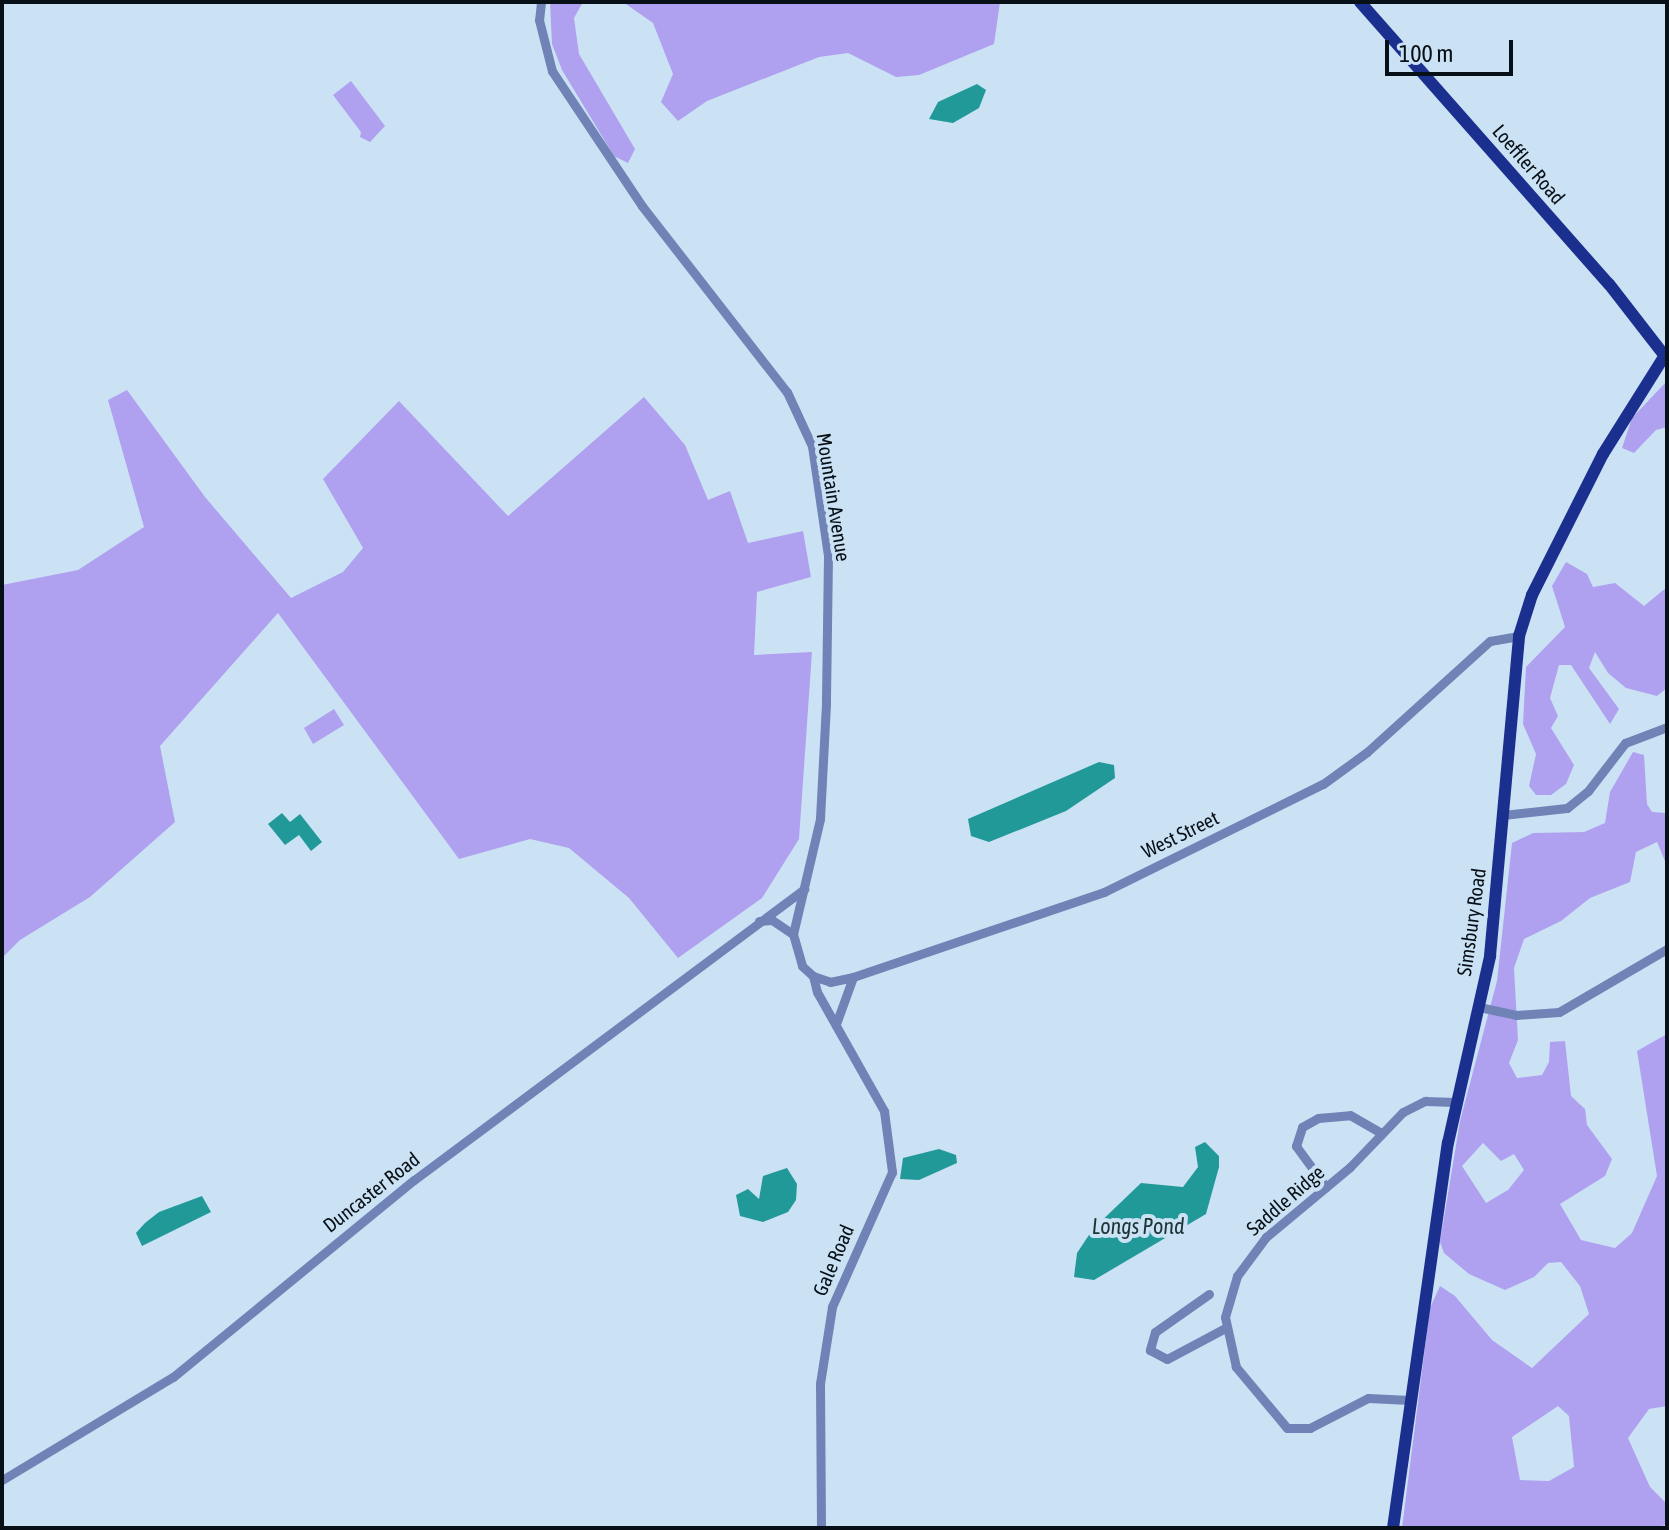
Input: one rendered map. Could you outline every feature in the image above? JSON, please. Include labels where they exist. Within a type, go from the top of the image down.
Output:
[{"type":"main road","name":"Loeffler Road","points":[[1360,2],[1609,284],[1666,354]]},
{"type":"main road","name":"Simsbury Road","points":[[1393,1528],[1455,1102],[1492,942],[1519,636],[1532,595],[1603,454],[1666,354]]},
{"type":"street","name":"Mountain Avenue","points":[[541,2],[539,20],[552,71],[642,206],[787,392],[812,446],[828,556],[827,659],[820,819],[793,934]]},
{"type":"street","name":"West Street","points":[[813,976],[830,982],[853,977],[1083,901],[1303,794],[1367,752],[1490,641],[1519,636]]},
{"type":"street","points":[[1503,815],[1567,808],[1588,791],[1625,743],[1667,727]]},
{"type":"street","name":"Duncaster Road","points":[[2,1480],[173,1377],[403,1189],[804,889]]},
{"type":"street","points":[[756,922],[772,920],[793,934],[802,966],[813,976]]},
{"type":"street","points":[[1479,1007],[1516,1015],[1559,1012],[1667,949]]},
{"type":"street","name":"Gale Road","points":[[813,976],[884,1111],[892,1172],[832,1307],[820,1384],[821,1528]]},
{"type":"street","points":[[836,1024],[853,977]]},
{"type":"street","name":"Saddle Ridge","points":[[1410,1400],[1368,1398],[1310,1428],[1287,1428],[1240,1373],[1225,1328],[1233,1285],[1252,1253],[1412,1106],[1428,1101],[1455,1102]]},
{"type":"street","points":[[1326,1187],[1296,1146],[1302,1127],[1326,1116],[1350,1115],[1381,1133]]},
{"type":"street","points":[[1209,1294],[1155,1332],[1150,1350],[1167,1359],[1225,1328]]},
{"type":"shaded area","points":[[550,2],[583,2],[574,18],[579,54],[635,149],[628,163],[614,156],[562,70],[552,44]]},
{"type":"shaded area","points":[[623,2],[1000,2],[994,44],[919,75],[896,77],[848,53],[819,57],[707,101],[678,121],[661,102],[673,74],[653,23]]},
{"type":"shaded area","points":[[351,81],[385,126],[370,142],[360,137],[361,132],[333,95]]},
{"type":"shaded area","points":[[1667,381],[1667,427],[1656,430],[1634,453],[1622,448],[1632,418]]},
{"type":"shaded area","points":[[127,390],[205,497],[291,598],[343,572],[363,548],[323,479],[399,401],[508,516],[644,397],[685,445],[708,500],[730,491],[748,543],[803,531],[811,577],[757,592],[754,655],[812,652],[799,839],[762,898],[678,958],[629,898],[569,848],[530,839],[459,859],[278,613],[160,746],[175,822],[90,897],[20,940],[2,958],[2,585],[78,570],[144,527],[108,400]]},
{"type":"shaded area","points":[[1566,562],[1587,574],[1593,587],[1615,583],[1644,606],[1667,587],[1667,688],[1657,696],[1626,688],[1608,673],[1595,652],[1589,668],[1619,709],[1610,724],[1571,665],[1559,665],[1550,698],[1558,716],[1551,728],[1574,765],[1566,784],[1551,795],[1536,795],[1529,786],[1536,754],[1523,724],[1526,667],[1565,627],[1552,586]]},
{"type":"shaded area","points":[[334,709],[344,725],[313,744],[304,728]]},
{"type":"shaded area","points":[[1633,752],[1644,755],[1647,804],[1652,812],[1667,813],[1667,866],[1657,842],[1636,852],[1630,882],[1590,898],[1561,921],[1524,939],[1514,968],[1518,1040],[1509,1063],[1517,1078],[1542,1075],[1549,1062],[1550,1042],[1565,1041],[1571,1096],[1585,1109],[1587,1125],[1612,1159],[1605,1176],[1560,1204],[1581,1240],[1615,1248],[1632,1233],[1657,1176],[1637,1051],[1667,1034],[1667,1406],[1649,1409],[1628,1438],[1650,1487],[1667,1504],[1667,1524],[1658,1528],[1402,1528],[1430,1308],[1440,1286],[1455,1296],[1492,1340],[1532,1368],[1589,1314],[1580,1286],[1561,1262],[1548,1263],[1534,1277],[1505,1290],[1469,1274],[1444,1253],[1440,1242],[1460,1121],[1497,981],[1512,843],[1533,833],[1584,832],[1605,823],[1610,792]],"holes":[[[1483,1143],[1501,1161],[1514,1154],[1524,1170],[1508,1190],[1486,1203],[1462,1166]],[[1558,1406],[1569,1416],[1574,1467],[1549,1481],[1520,1480],[1512,1437]]]},
{"type":"water","points":[[977,84],[986,90],[979,108],[953,123],[929,119],[938,102]]},
{"type":"water","points":[[1099,762],[1114,765],[1115,778],[1066,811],[989,842],[971,836],[968,819]]},
{"type":"water","points":[[282,813],[290,822],[300,814],[322,842],[311,851],[299,835],[285,845],[268,824]]},
{"type":"water","name":"Longs Pond","points":[[1205,1142],[1219,1156],[1219,1167],[1206,1214],[1094,1280],[1074,1277],[1077,1253],[1093,1229],[1141,1183],[1183,1187],[1198,1167],[1195,1147]]},
{"type":"water","points":[[939,1149],[956,1155],[957,1163],[919,1180],[900,1179],[903,1158]]},
{"type":"water","points":[[787,1168],[797,1184],[796,1200],[788,1212],[763,1222],[740,1216],[736,1195],[748,1189],[759,1199],[763,1176]]},
{"type":"water","points":[[202,1196],[211,1212],[142,1246],[136,1233],[145,1223],[159,1212]]}]
